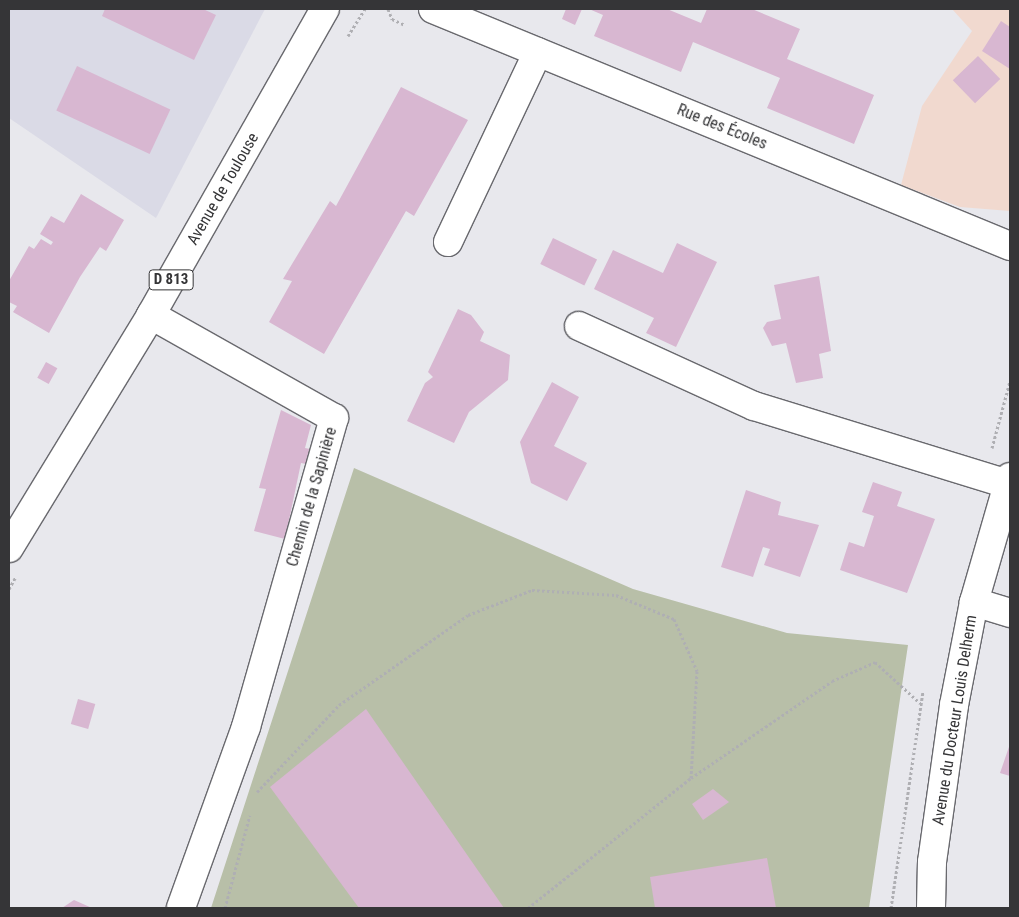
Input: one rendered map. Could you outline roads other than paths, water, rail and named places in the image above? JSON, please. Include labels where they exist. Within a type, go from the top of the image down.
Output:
[{"type":"street","name":"Avenue de Toulouse","points":[[9,548],[151,315],[325,9]]},
{"type":"street","name":"Rue des Écoles","points":[[433,9],[1010,246]]},
{"type":"street","points":[[448,242],[538,52]]},
{"type":"street","name":"Chemin de la Sapinière","points":[[151,315],[334,418],[228,778],[181,908]]},
{"type":"street","points":[[579,326],[754,406],[1009,480]]},
{"type":"street","name":"Avenue du Docteur Louis Delherm","points":[[931,908],[932,862],[954,705],[974,602],[1009,480]]},
{"type":"street","points":[[974,602],[1010,613]]}]
